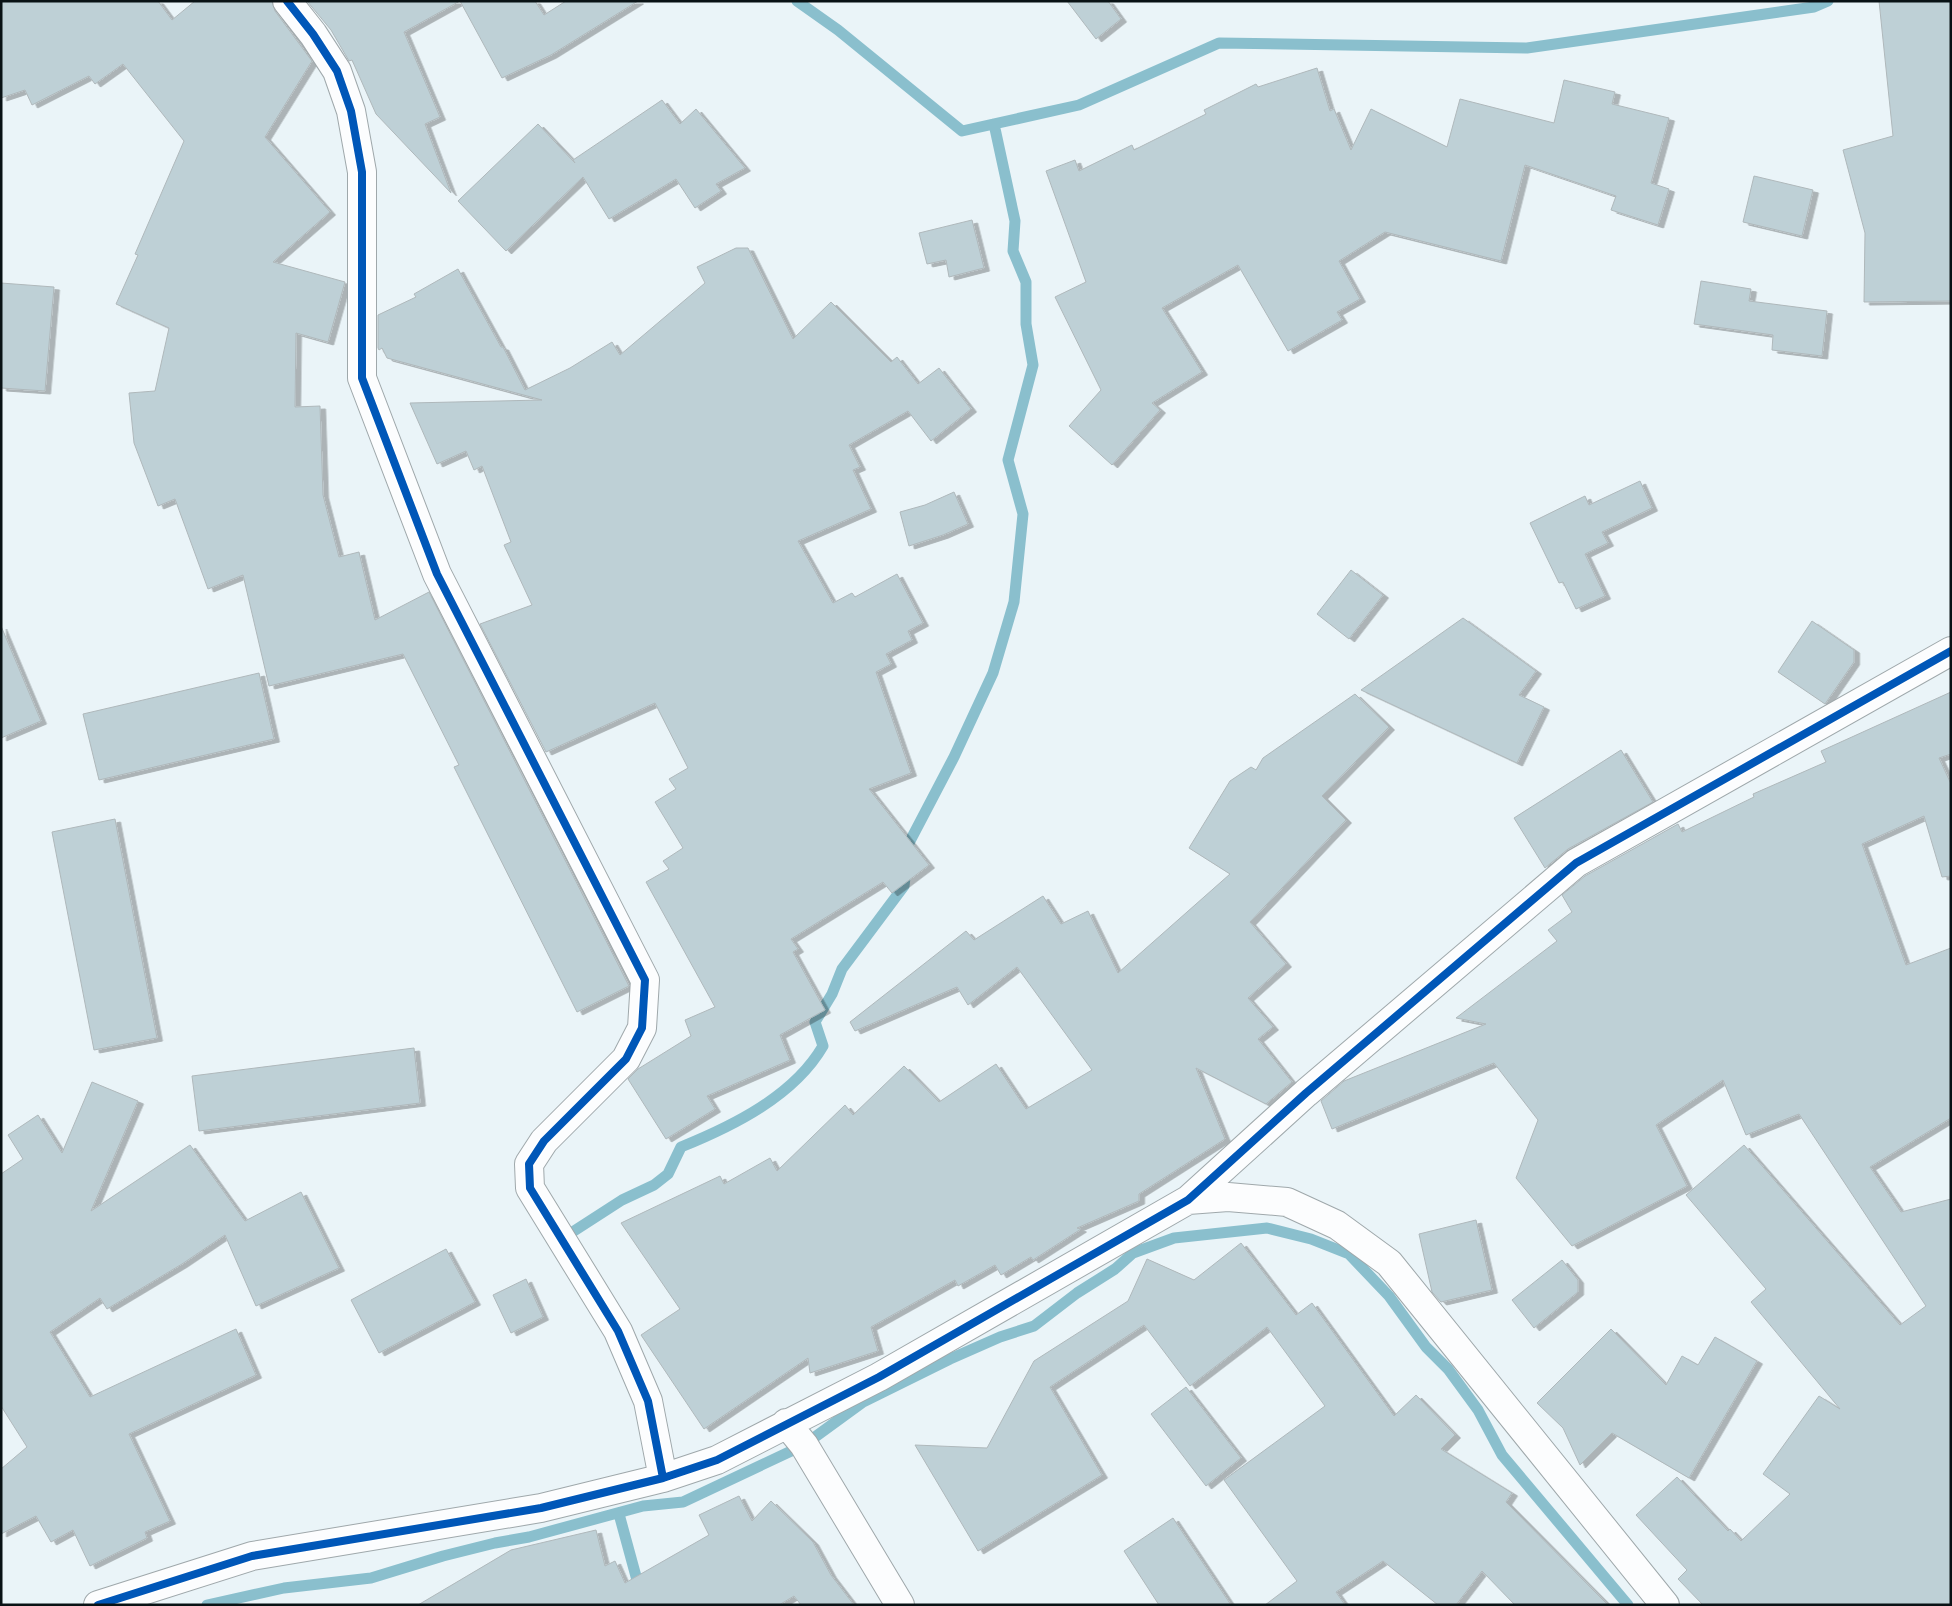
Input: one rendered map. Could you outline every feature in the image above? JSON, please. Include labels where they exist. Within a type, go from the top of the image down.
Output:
[{"type":"street","points":[[287,1],[313,34],[337,71],[351,110],[362,172],[362,378],[437,574],[645,980],[642,1028],[626,1059],[544,1142],[529,1164],[530,1188],[618,1331],[648,1401],[663,1478]]},
{"type":"street","points":[[98,1605],[252,1556],[541,1508],[663,1478],[717,1460],[879,1377],[1188,1200],[1306,1093],[1576,863],[1951,650]]},
{"type":"street","points":[[1188,1200],[1228,1197],[1287,1202],[1337,1225],[1389,1263],[1665,1605]]},
{"type":"street","points":[[786,1423],[804,1445],[900,1605]]},
{"type":"building","points":[[1,1],[158,1],[172,20],[195,1],[272,1],[275,11],[312,61],[265,137],[330,212],[273,262],[345,282],[328,342],[296,333],[295,407],[320,406],[323,495],[339,557],[359,552],[375,620],[429,592],[629,986],[577,1012],[454,767],[459,765],[403,654],[269,686],[243,575],[208,589],[175,499],[158,506],[134,443],[129,393],[155,391],[169,328],[116,304],[138,255],[135,254],[184,141],[123,64],[95,84],[89,76],[32,105],[25,90],[1,98]]},
{"type":"building","points":[[307,1],[460,1],[404,32],[440,117],[425,124],[451,193],[376,114],[352,60],[349,61],[331,30]]},
{"type":"building","points":[[460,1],[535,1],[544,15],[566,1],[638,1],[551,55],[502,78]]},
{"type":"building","points":[[1067,1],[1108,1],[1121,19],[1096,39]]},
{"type":"building","points":[[1879,1],[1951,1],[1951,301],[1864,302],[1865,233],[1843,150],[1893,136]]},
{"type":"building","points":[[1317,68],[1330,111],[1334,109],[1351,150],[1371,109],[1447,147],[1460,99],[1554,123],[1564,80],[1615,92],[1612,104],[1669,118],[1651,183],[1669,189],[1658,225],[1611,210],[1616,196],[1525,165],[1501,261],[1385,232],[1339,261],[1360,299],[1337,312],[1342,320],[1288,351],[1238,265],[1162,308],[1202,372],[1152,403],[1160,410],[1112,465],[1069,426],[1101,390],[1055,297],[1086,282],[1046,171],[1075,160],[1079,171],[1132,145],[1134,150],[1206,114],[1204,110],[1256,84],[1258,87]]},
{"type":"building","points":[[662,100],[680,124],[696,109],[745,168],[716,184],[721,191],[695,208],[676,179],[609,219],[583,177],[506,251],[458,201],[538,124],[575,163],[573,160]]},
{"type":"building","points":[[1754,176],[1813,190],[1802,236],[1743,222]]},
{"type":"building","points":[[972,220],[984,268],[949,277],[946,260],[927,264],[919,233]]},
{"type":"building","points":[[736,248],[748,248],[793,339],[831,302],[891,362],[897,357],[918,384],[939,368],[971,409],[931,441],[908,411],[849,445],[860,467],[853,470],[871,509],[798,541],[833,603],[852,593],[855,597],[897,574],[923,623],[908,631],[912,640],[886,654],[891,664],[876,672],[911,773],[869,789],[929,865],[892,893],[883,882],[791,939],[798,949],[793,952],[825,1010],[780,1035],[790,1060],[707,1096],[715,1109],[666,1139],[628,1079],[638,1069],[691,1036],[685,1020],[715,1007],[646,882],[669,869],[663,861],[683,848],[655,802],[676,789],[669,779],[688,768],[655,703],[546,752],[480,624],[532,605],[504,545],[511,542],[482,466],[474,470],[466,451],[437,464],[410,403],[542,400],[387,358],[382,348],[379,350],[378,348],[378,315],[416,297],[414,294],[458,269],[501,347],[503,347],[525,390],[570,368],[612,342],[620,355],[705,283],[697,267]]},
{"type":"building","points":[[1701,281],[1751,289],[1749,301],[1827,311],[1822,356],[1772,350],[1773,335],[1694,324]]},
{"type":"building","points":[[1,283],[54,287],[45,391],[1,388]]},
{"type":"building","points":[[1640,481],[1652,508],[1602,532],[1608,543],[1585,554],[1605,596],[1576,609],[1563,582],[1559,583],[1530,523],[1585,496],[1589,505]]},
{"type":"building","points":[[954,492],[968,524],[943,535],[909,546],[900,512],[925,505]]},
{"type":"building","points":[[1351,570],[1383,595],[1349,639],[1317,614]]},
{"type":"building","points":[[1463,618],[1536,671],[1519,695],[1544,707],[1517,763],[1361,690]]},
{"type":"building","points":[[1812,621],[1854,650],[1854,662],[1825,704],[1778,672]]},
{"type":"building","points":[[1,626],[41,721],[1,738]]},
{"type":"building","points":[[259,673],[274,739],[99,780],[83,714]]},
{"type":"building","points":[[1951,692],[1951,754],[1939,758],[1951,784],[1951,876],[1942,877],[1924,816],[1862,844],[1906,965],[1951,948],[1951,1118],[1870,1167],[1901,1212],[1951,1199],[1951,1605],[1703,1605],[1678,1579],[1687,1570],[1636,1515],[1677,1477],[1728,1531],[1730,1529],[1741,1541],[1790,1494],[1763,1474],[1819,1396],[1840,1409],[1751,1302],[1766,1289],[1686,1195],[1744,1145],[1900,1325],[1926,1306],[1799,1114],[1746,1135],[1723,1080],[1656,1125],[1687,1186],[1572,1246],[1516,1178],[1538,1120],[1494,1063],[1332,1129],[1321,1101],[1344,1081],[1486,1024],[1456,1018],[1557,941],[1548,930],[1572,912],[1562,895],[1585,876],[1678,824],[1682,832],[1754,797],[1753,794],[1826,762],[1821,751]]},
{"type":"building","points":[[1355,694],[1389,727],[1322,796],[1346,820],[1250,922],[1286,964],[1248,998],[1273,1027],[1258,1039],[1292,1082],[1266,1104],[1196,1068],[1225,1139],[1139,1194],[1139,1201],[1077,1228],[1081,1229],[1033,1260],[1031,1257],[1001,1275],[995,1265],[958,1286],[955,1280],[871,1327],[878,1351],[810,1373],[808,1358],[704,1429],[641,1335],[680,1309],[621,1223],[720,1176],[724,1184],[770,1158],[777,1171],[845,1105],[853,1115],[904,1066],[939,1102],[996,1064],[1026,1109],[1092,1070],[1017,967],[968,1005],[957,987],[855,1031],[850,1022],[966,931],[974,940],[1043,896],[1061,924],[1088,911],[1118,973],[1230,874],[1189,848],[1230,781],[1251,767],[1256,770],[1263,758]]},
{"type":"building","points":[[1621,750],[1653,802],[1568,849],[1545,868],[1514,818]]},
{"type":"building","points":[[115,819],[157,1038],[94,1050],[52,832]]},
{"type":"building","points":[[414,1048],[420,1103],[199,1131],[192,1076]]},
{"type":"building","points":[[92,1082],[138,1101],[91,1211],[190,1145],[245,1221],[301,1192],[339,1268],[256,1306],[225,1235],[182,1264],[107,1309],[100,1298],[50,1332],[90,1397],[236,1329],[256,1375],[129,1434],[170,1521],[145,1532],[147,1538],[90,1566],[73,1530],[51,1542],[36,1516],[1,1534],[1,1469],[27,1447],[1,1406],[1,1174],[23,1159],[8,1135],[38,1115],[62,1153]]},
{"type":"building","points":[[1476,1220],[1492,1290],[1441,1302],[1432,1292],[1419,1234]]},
{"type":"building","points":[[1241,1243],[1296,1315],[1312,1303],[1394,1416],[1416,1395],[1455,1435],[1441,1449],[1512,1493],[1506,1502],[1608,1605],[1515,1605],[1482,1571],[1456,1605],[1438,1605],[1383,1561],[1336,1592],[1345,1605],[1265,1605],[1297,1581],[1224,1480],[1325,1406],[1267,1327],[1190,1386],[1144,1325],[1050,1387],[1102,1475],[978,1551],[915,1445],[987,1448],[1034,1361],[1128,1301],[1147,1259],[1194,1280]]},
{"type":"building","points":[[446,1249],[475,1302],[379,1353],[351,1300]]},
{"type":"building","points":[[1562,1260],[1578,1280],[1578,1292],[1534,1328],[1512,1300]]},
{"type":"building","points":[[526,1279],[543,1317],[511,1333],[493,1295]]},
{"type":"building","points":[[1611,1329],[1666,1385],[1682,1356],[1698,1365],[1715,1337],[1757,1361],[1689,1478],[1612,1433],[1580,1465],[1563,1428],[1537,1403]]},
{"type":"building","points":[[1186,1387],[1241,1458],[1206,1486],[1151,1414]]},
{"type":"building","points":[[739,1496],[752,1521],[771,1501],[813,1542],[831,1575],[854,1605],[801,1605],[794,1596],[779,1605],[418,1605],[511,1550],[596,1530],[605,1566],[615,1561],[625,1583],[709,1535],[699,1515]]},
{"type":"building","points":[[1173,1518],[1231,1605],[1159,1605],[1124,1551]]},
{"type":"waterway","points":[[797,1],[838,30],[962,131],[1079,105],[1219,43],[1527,48],[1814,7],[1828,1]]},
{"type":"waterway","points":[[574,1231],[622,1200],[654,1185],[668,1174],[681,1147],[721,1129],[761,1107],[796,1080],[811,1064],[823,1046],[815,1022],[832,994],[842,969],[904,886],[909,843],[954,757],[993,673],[1014,602],[1023,514],[1008,460],[1033,365],[1026,324],[1026,282],[1013,251],[1015,221],[994,124]]},
{"type":"waterway","points":[[207,1605],[284,1588],[371,1578],[443,1556],[529,1537],[643,1506],[683,1502],[804,1445],[863,1402],[950,1359],[1000,1337],[1034,1326],[1077,1293],[1115,1269],[1133,1253],[1174,1238],[1267,1228],[1311,1239],[1349,1254],[1389,1296],[1426,1347],[1448,1369],[1478,1410],[1502,1455],[1628,1605]]},
{"type":"waterway","points":[[619,1514],[640,1591]]},
{"type":"cycle path","points":[[287,1],[313,34],[337,71],[351,111],[362,172],[362,378],[437,574],[645,980],[642,1028],[626,1059],[544,1141],[529,1164],[530,1188],[618,1331],[648,1401],[663,1478]]},
{"type":"cycle path","points":[[98,1605],[252,1556],[541,1508],[663,1478],[717,1460],[879,1377],[1188,1200],[1306,1093],[1576,863],[1951,651]]}]
